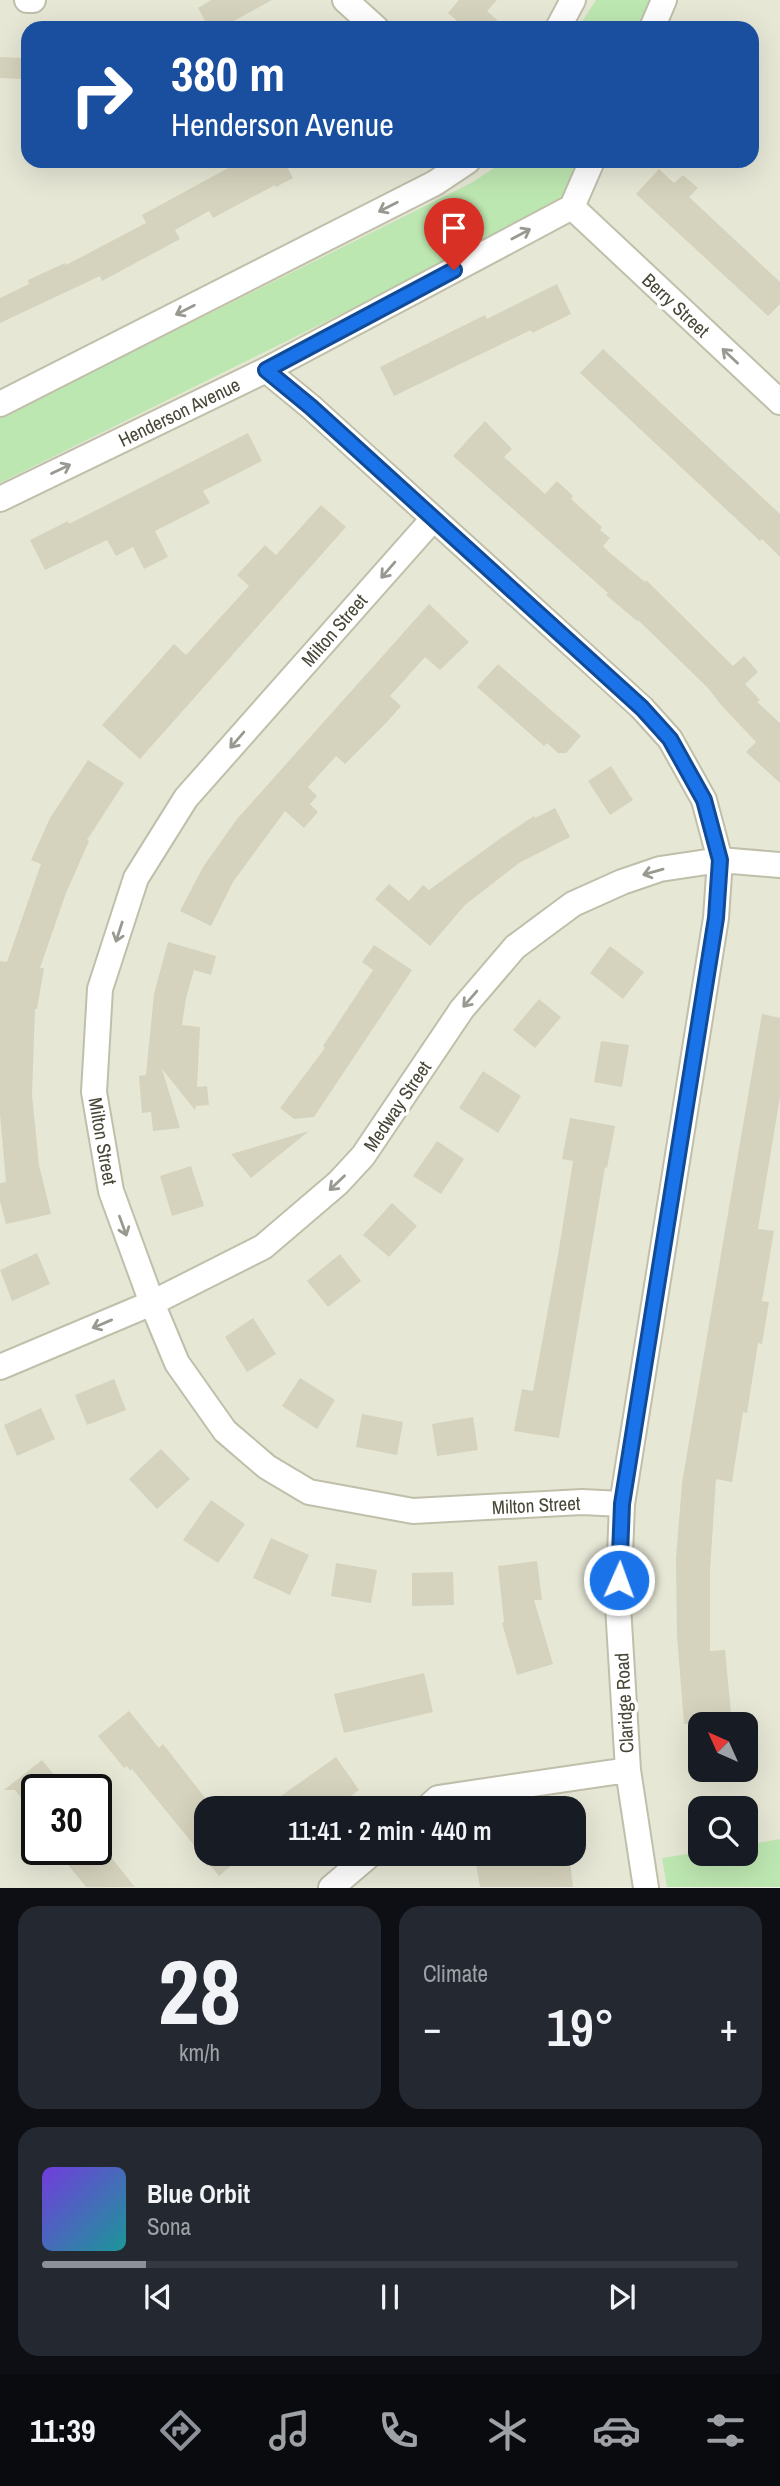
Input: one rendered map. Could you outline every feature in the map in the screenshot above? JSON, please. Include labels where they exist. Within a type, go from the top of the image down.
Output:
[{"type":"street","points":[[27,0],[33,0]]},
{"type":"street","points":[[345,0],[368,21]]},
{"type":"street","points":[[562,21],[573,0]]},
{"type":"street","points":[[655,21],[664,0]]},
{"type":"street","points":[[0,404],[435,183],[458,168]]},
{"type":"street","points":[[572,207],[589,168]]},
{"type":"street","name":"Henderson Avenue","points":[[0,499],[266,370],[572,207]]},
{"type":"street","name":"Berry Street","points":[[572,207],[780,402]]},
{"type":"street","name":"Claridge Road","points":[[266,370],[311,407],[642,708],[670,739],[704,800],[720,860],[716,918],[622,1504],[618,1606],[628,1770],[646,1888]]},
{"type":"street","name":"Milton Street","points":[[433,519],[186,798],[136,878],[100,989],[94,1092],[111,1191],[177,1363],[225,1432],[267,1467],[309,1492],[413,1511],[582,1502],[622,1504]]},
{"type":"street","name":"Medway Street","points":[[0,1367],[152,1303],[263,1247],[338,1183],[363,1156],[462,1009],[515,947],[573,904],[622,882],[660,869],[720,860],[780,865]]},
{"type":"street","points":[[452,1796],[628,1770]]},
{"type":"street","points":[[331,1888],[357,1866]]},
{"type":"shaded area","points":[[0,0],[780,0],[780,1842],[758,1847],[758,1796],[688,1796],[688,1866],[692,1866],[679,1887],[0,1888]]},
{"type":"green space","points":[[596,0],[653,0],[645,21],[582,21]]},
{"type":"green space","points":[[494,168],[580,168],[570,190],[559,203],[503,234],[0,483],[0,418],[471,183]]},
{"type":"green space","points":[[780,1839],[780,1887],[667,1887],[662,1858],[688,1854],[688,1866],[758,1866],[758,1843]]},
{"type":"building","points":[[211,0],[272,0],[234,21],[205,21],[198,8]]},
{"type":"building","points":[[459,0],[497,0],[487,11],[498,21],[457,21],[448,13]]},
{"type":"building","points":[[0,57],[21,58],[21,79],[0,78]]},
{"type":"building","points":[[228,168],[288,168],[293,178],[213,218],[209,211],[175,230],[180,239],[102,281],[100,276],[0,323],[0,298],[29,284],[28,280],[65,263],[66,265],[146,223],[142,215]]},
{"type":"building","points":[[659,169],[674,183],[683,175],[698,188],[689,197],[780,282],[780,304],[768,316],[636,194]]},
{"type":"building","points":[[557,284],[571,314],[532,333],[531,330],[394,396],[380,367],[485,315],[487,319]]},
{"type":"building","points":[[603,349],[780,514],[780,557],[580,373]]},
{"type":"building","points":[[485,421],[512,449],[504,457],[545,494],[557,481],[573,496],[571,499],[602,527],[600,530],[610,538],[603,546],[610,553],[645,582],[646,580],[733,666],[744,656],[758,672],[745,684],[760,700],[757,702],[780,723],[780,783],[746,752],[756,742],[708,688],[638,620],[606,595],[608,593],[453,456]]},
{"type":"building","points":[[248,433],[262,461],[203,491],[210,503],[155,531],[168,557],[144,569],[133,547],[116,556],[107,540],[45,570],[30,540],[68,521],[69,524]]},
{"type":"building","points":[[321,505],[346,527],[140,759],[102,725],[174,644],[186,655],[249,586],[237,575],[265,545],[276,555]]},
{"type":"building","points":[[429,604],[469,642],[440,670],[425,657],[390,696],[401,706],[387,722],[345,764],[336,756],[308,787],[317,796],[310,804],[318,812],[304,828],[285,811],[233,882],[211,926],[180,911],[203,867],[237,819]]},
{"type":"building","points":[[498,664],[581,736],[566,753],[558,753],[547,743],[544,746],[477,687]]},
{"type":"building","points":[[88,760],[124,783],[87,840],[89,841],[66,893],[40,968],[44,968],[35,1009],[32,1095],[39,1165],[51,1214],[6,1224],[0,1201],[0,1183],[6,1182],[0,1114],[0,961],[7,962],[41,864],[31,860],[50,818]]},
{"type":"building","points":[[611,766],[633,800],[610,815],[588,781]]},
{"type":"building","points":[[555,808],[570,837],[519,863],[465,905],[430,946],[375,899],[389,884],[409,901],[423,885],[429,890],[534,816],[535,818]]},
{"type":"building","points":[[168,942],[216,956],[211,975],[194,970],[182,1025],[200,1027],[197,1087],[207,1086],[209,1105],[196,1106],[195,1110],[162,1069],[180,1128],[153,1131],[151,1112],[142,1113],[139,1076],[146,1075],[154,994]]},
{"type":"building","points":[[374,945],[412,970],[314,1117],[294,1119],[280,1108],[325,1048],[323,1046],[373,970],[362,962]]},
{"type":"building","points":[[610,946],[644,972],[623,999],[590,973]]},
{"type":"building","points":[[539,999],[561,1017],[535,1048],[513,1030]]},
{"type":"building","points":[[762,1014],[780,1018],[780,1097],[758,1229],[774,1231],[762,1301],[769,1302],[762,1344],[758,1343],[747,1413],[743,1412],[732,1482],[716,1479],[710,1570],[710,1651],[725,1650],[731,1712],[688,1712],[688,1724],[684,1724],[677,1635],[676,1559],[682,1483]]},
{"type":"building","points":[[601,1041],[629,1045],[622,1087],[594,1082]]},
{"type":"building","points":[[483,1071],[521,1096],[498,1133],[459,1108]]},
{"type":"building","points":[[570,1118],[615,1126],[607,1168],[605,1167],[559,1438],[514,1431],[522,1389],[533,1391],[558,1255],[573,1161],[562,1159]]},
{"type":"building","points":[[309,1131],[251,1178],[231,1154]]},
{"type":"building","points":[[437,1141],[464,1159],[441,1194],[413,1176]]},
{"type":"building","points":[[191,1166],[204,1206],[172,1216],[160,1176]]},
{"type":"building","points":[[392,1203],[417,1226],[389,1257],[363,1235]]},
{"type":"building","points":[[37,1253],[50,1284],[12,1301],[0,1270]]},
{"type":"building","points":[[340,1254],[361,1281],[328,1307],[307,1281]]},
{"type":"building","points":[[253,1318],[276,1354],[247,1372],[225,1337]]},
{"type":"building","points":[[300,1378],[335,1400],[317,1429],[282,1406]]},
{"type":"building","points":[[114,1379],[126,1410],[87,1425],[75,1395]]},
{"type":"building","points":[[41,1408],[55,1439],[17,1456],[4,1425]]},
{"type":"building","points":[[362,1414],[403,1422],[397,1455],[356,1447]]},
{"type":"building","points":[[473,1417],[478,1450],[437,1456],[432,1424]]},
{"type":"building","points":[[161,1449],[190,1479],[157,1509],[129,1479]]},
{"type":"building","points":[[211,1500],[245,1524],[218,1563],[183,1540]]},
{"type":"building","points":[[271,1538],[309,1555],[290,1595],[253,1578]]},
{"type":"building","points":[[537,1561],[542,1600],[534,1600],[553,1664],[517,1675],[502,1623],[498,1566]]},
{"type":"building","points":[[336,1563],[377,1570],[371,1603],[331,1596]]},
{"type":"building","points":[[453,1572],[454,1605],[412,1606],[412,1573]]},
{"type":"building","points":[[424,1673],[433,1712],[344,1733],[334,1694]]},
{"type":"building","points":[[129,1711],[159,1748],[163,1744],[204,1796],[194,1796],[194,1845],[132,1769],[130,1771],[127,1766],[124,1768],[98,1736]]},
{"type":"building","points":[[336,1757],[359,1790],[351,1796],[281,1796]]},
{"type":"building","points":[[42,1760],[53,1774],[24,1774]]},
{"type":"building","points":[[21,1777],[21,1798],[15,1790],[4,1790]]},
{"type":"building","points":[[112,1859],[135,1887],[86,1887],[68,1865],[112,1865]]},
{"type":"building","points":[[211,1866],[231,1866],[219,1876]]},
{"type":"building","points":[[476,1866],[571,1866],[573,1887],[480,1887]]},
{"type":"route","points":[[454,270],[266,370],[311,407],[642,708],[670,739],[704,800],[720,860],[716,918],[622,1504],[619,1580]]}]
